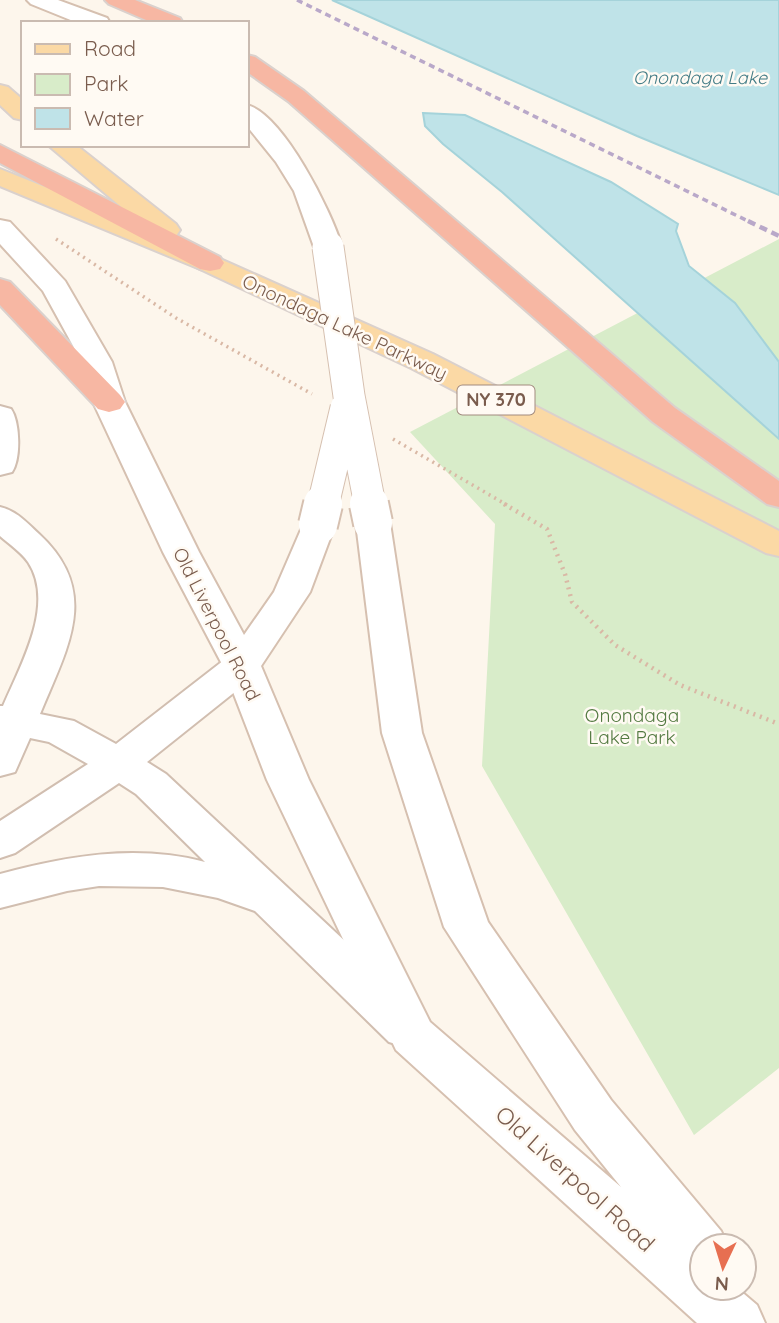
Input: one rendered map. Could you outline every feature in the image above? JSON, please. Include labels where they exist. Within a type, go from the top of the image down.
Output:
[{"type":"highway","points":[[116,0],[167,21]]},
{"type":"highway","points":[[248,63],[296,96],[664,415],[779,497]]},
{"type":"highway","points":[[0,153],[209,263]]},
{"type":"highway","points":[[0,288],[109,402]]},
{"type":"main road","points":[[38,0],[94,21]]},
{"type":"main road","points":[[0,92],[21,111]]},
{"type":"main road","points":[[248,113],[267,133],[314,202],[328,247],[349,396],[373,523],[402,733],[467,926],[593,1115],[689,1232]]},
{"type":"main road","name":"NY 370","points":[[62,147],[125,200],[209,263]]},
{"type":"main road","name":"NY 370","points":[[0,177],[209,263]]},
{"type":"main road","name":"Old Liverpool Road","points":[[0,228],[55,287],[97,362],[109,402],[181,552],[242,666],[288,780],[413,1035]]},
{"type":"main road","name":"Onondaga Lake Parkway","points":[[209,263],[422,361],[779,545]]},
{"type":"main road","points":[[0,842],[119,763],[242,666],[292,592],[318,525],[349,396]]},
{"type":"main road","points":[[0,416],[0,465]]},
{"type":"main road","points":[[0,517],[44,558],[56,588],[54,632],[8,721],[0,762]]},
{"type":"main road","name":"Old Liverpool Road","points":[[8,721],[60,732],[119,763],[151,784],[413,1035],[737,1323]]},
{"type":"main road","points":[[0,891],[43,878],[115,867],[191,873],[230,883],[276,902]]},
{"type":"main road","points":[[746,1302],[763,1323]]},
{"type":"green space","name":"Onondaga Lake Park","points":[[779,239],[779,1068],[694,1135],[482,766],[495,524],[410,432]]},
{"type":"water","name":"Onondaga Lake","points":[[332,0],[779,0],[779,195],[637,136]]},
{"type":"water","points":[[423,113],[465,115],[611,182],[678,224],[676,231],[689,266],[735,303],[779,362],[779,439],[502,192],[443,144],[425,126]]},
{"type":"railway","points":[[297,0],[752,223]]},
{"type":"railway","points":[[748,221],[779,236]]}]
